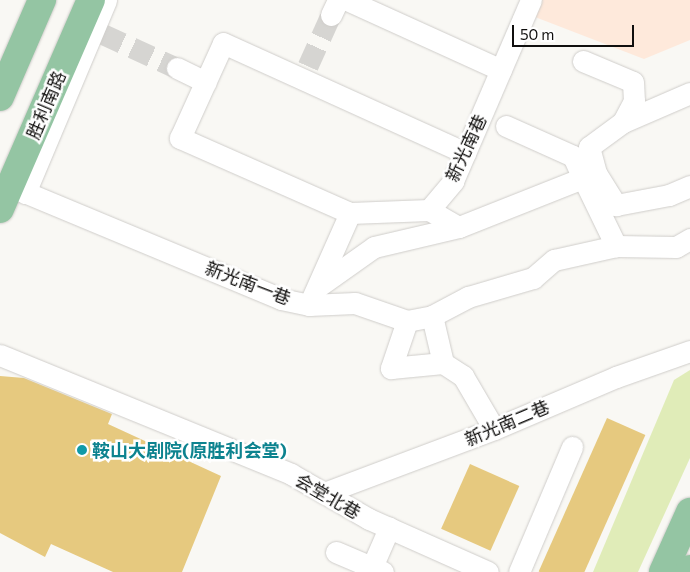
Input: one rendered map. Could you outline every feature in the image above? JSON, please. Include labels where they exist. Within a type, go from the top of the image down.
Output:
[{"type":"main road","points":[[0,97],[42,0]]},
{"type":"main road","name":"胜利南路","points":[[12,196],[92,22]]},
{"type":"main road","points":[[664,572],[690,512]]},
{"type":"street","points":[[92,22],[106,0]]},
{"type":"street","points":[[347,0],[501,70]]},
{"type":"street","name":"新光南巷","points":[[429,210],[453,181],[531,0]]},
{"type":"street","points":[[459,227],[429,210],[350,213],[180,138],[223,43],[305,73],[465,153]]},
{"type":"street","points":[[583,61],[633,82],[634,101],[623,122]]},
{"type":"street","points":[[177,68],[206,82]]},
{"type":"street","points":[[690,93],[623,122],[589,146],[596,173],[616,205],[669,195],[690,186]]},
{"type":"street","points":[[506,126],[574,156],[616,246]]},
{"type":"street","points":[[313,297],[374,247],[459,227],[583,178]]},
{"type":"street","name":"新光南一巷","points":[[12,196],[281,299],[313,297],[355,303],[407,321]]},
{"type":"street","points":[[313,297],[350,213]]},
{"type":"street","points":[[494,429],[463,376],[443,363],[391,368],[407,321],[432,316],[468,297],[533,278],[554,260],[616,246],[676,247],[690,239]]},
{"type":"street","points":[[432,316],[443,363]]},
{"type":"street","name":"新光南二巷","points":[[324,492],[494,429],[616,377],[690,352]]},
{"type":"street","name":"会堂北巷","points":[[0,355],[290,474],[389,528],[488,572]]},
{"type":"street","points":[[519,572],[572,447]]},
{"type":"street","points":[[336,552],[378,570],[389,528]]},
{"type":"shaded area","points":[[542,0],[690,0],[690,40],[644,59],[535,17]]},
{"type":"green space","points":[[690,370],[690,458],[638,572],[593,572],[674,380]]},
{"type":"building","name":"鞍山大剧院(原胜利会堂)","points":[[0,376],[24,378],[112,414],[108,424],[221,476],[182,572],[113,572],[51,544],[45,557],[0,533]]},
{"type":"building","points":[[607,418],[645,435],[584,572],[539,571]]},
{"type":"building","points":[[470,464],[519,486],[490,551],[441,529]]},
{"type":"tunnel","points":[[308,66],[331,15]]},
{"type":"tunnel","points":[[103,34],[177,68]]},
{"type":"place","name":"鞍山大剧院(原胜利会堂)","points":[[82,450]]}]
